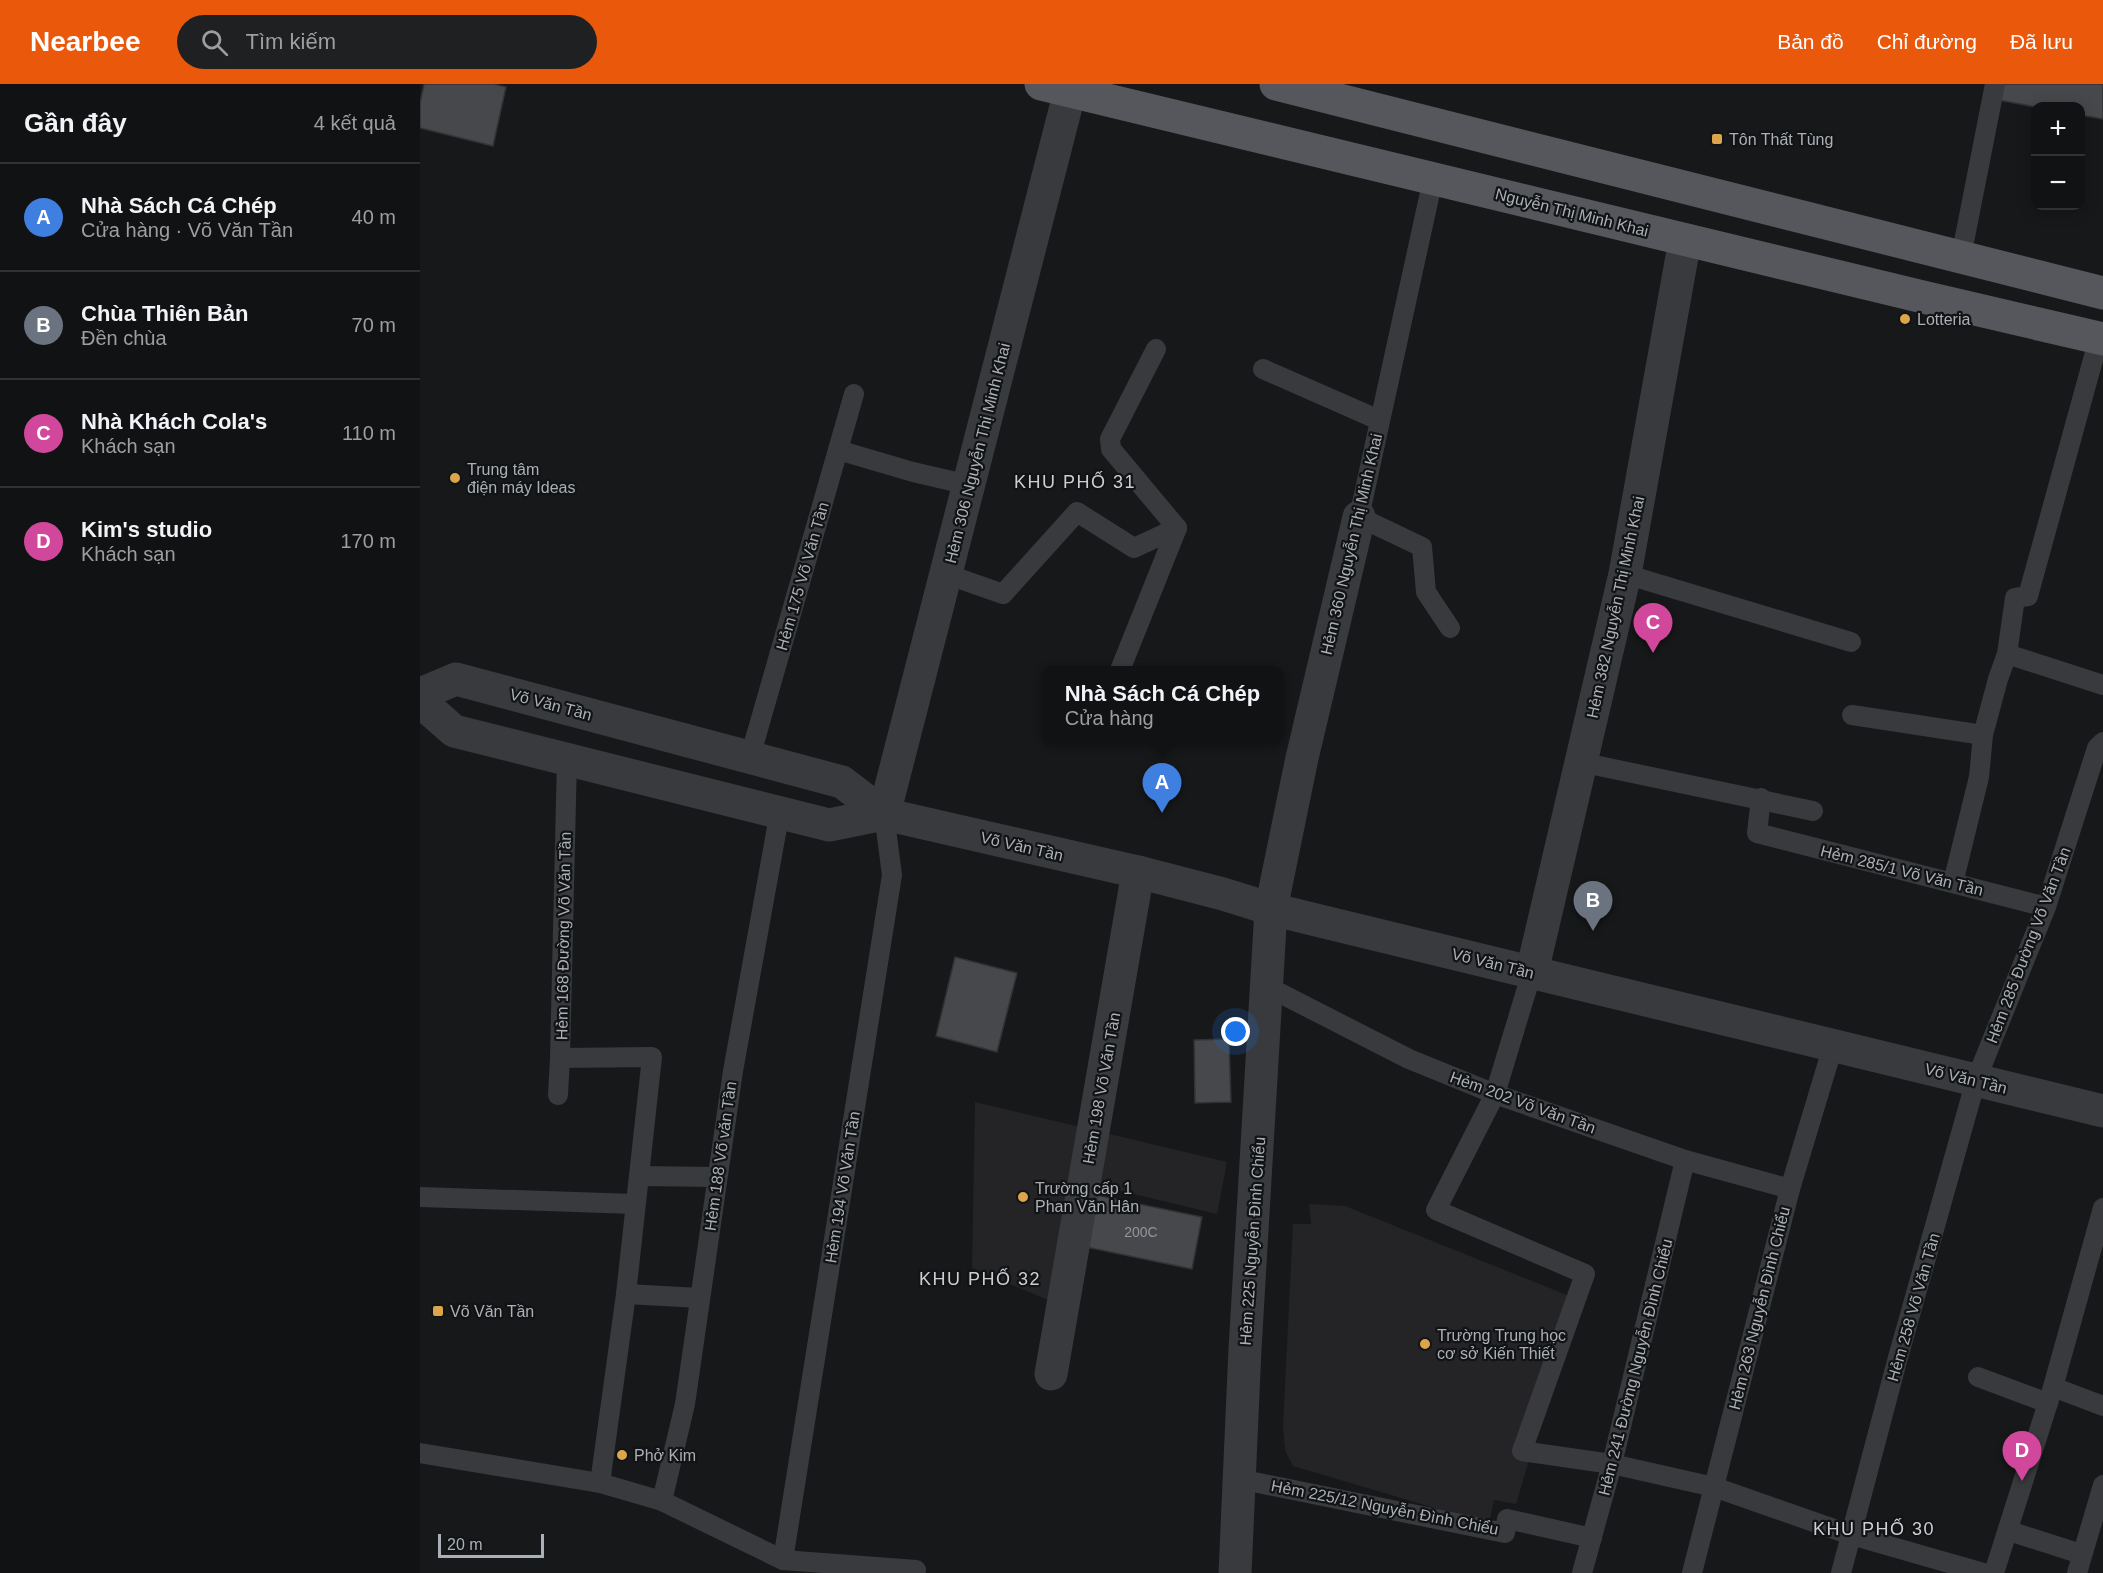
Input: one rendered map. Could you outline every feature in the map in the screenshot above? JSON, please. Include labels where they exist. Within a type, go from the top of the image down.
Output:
[{"type":"main road","points":[[1276,84],[1316,89],[2103,292]]},
{"type":"main road","name":"Nguyễn Thị Minh Khai","points":[[1061,86],[1433,179],[2101,338]]},
{"type":"street","name":"Hẻm 306 Nguyễn Thị Minh Khai","points":[[884,814],[969,485],[1061,86]]},
{"type":"street","name":"Hẻm 382 Nguyễn Thị Minh Khai","points":[[1532,972],[1625,574],[1685,240]]},
{"type":"street","name":"Hẻm 360 Nguyễn Thị Minh Khai","points":[[1271,909],[1305,747],[1359,517]]},
{"type":"street","name":"Võ Văn Tần","points":[[420,694],[456,678],[842,782],[884,814]]},
{"type":"street","name":"Võ Văn Tần","points":[[420,701],[454,731],[829,825],[884,814],[1138,872],[1271,909],[2103,1111]]},
{"type":"street","name":"Hẻm 198 Võ Văn Tần","points":[[1051,1374],[1138,872]]},
{"type":"street","name":"Hẻm 225 Nguyễn Ðình Chiểu","points":[[1235,1573],[1245,1349],[1271,909]]},
{"type":"lane","points":[[1961,257],[1995,84]]},
{"type":"lane","name":"Hẻm 360 Nguyễn Thị Minh Khai","points":[[1359,517],[1378,420],[1433,179]]},
{"type":"lane","points":[[1953,883],[1979,777],[1983,735],[2007,654],[2015,598],[2028,596],[2101,338]]},
{"type":"lane","points":[[1156,349],[1110,439],[1111,449],[1177,528]]},
{"type":"lane","points":[[1263,369],[1378,420]]},
{"type":"lane","name":"Hẻm 175 Võ Văn Tần","points":[[750,757],[854,394]]},
{"type":"lane","points":[[838,450],[969,485]]},
{"type":"lane","points":[[946,574],[1003,594],[1077,512],[1134,548],[1177,528]]},
{"type":"lane","points":[[1359,517],[1422,547],[1426,592],[1450,628]]},
{"type":"lane","points":[[1122,666],[1177,528]]},
{"type":"lane","points":[[1625,574],[1851,642]]},
{"type":"lane","points":[[2007,654],[2103,685]]},
{"type":"lane","points":[[1851,715],[1983,735]]},
{"type":"lane","name":"Hẻm 285 Đường Võ Văn Tần","points":[[1976,1080],[2046,907],[2097,748],[2103,742]]},
{"type":"lane","name":"Hẻm 168 Đường Võ Văn Tần","points":[[567,758],[560,1058],[652,1057],[639,1176]]},
{"type":"lane","points":[[1580,762],[1761,798],[1813,811]]},
{"type":"lane","name":"Hẻm 285/1 Võ Văn Tần","points":[[1761,798],[1757,833],[2046,907]]},
{"type":"lane","name":"Hẻm 188 Võ văn Tần","points":[[662,1501],[685,1404],[716,1177],[780,811]]},
{"type":"lane","name":"Hẻm 194 Võ Văn Tần","points":[[783,1560],[892,875],[884,814]]},
{"type":"lane","points":[[1532,972],[1495,1094],[1436,1210],[1585,1274],[1522,1451],[1612,1464],[1714,1487],[1851,1535],[1984,1573]]},
{"type":"lane","name":"Hẻm 202 Võ Văn Tần","points":[[1268,987],[1408,1059],[1495,1094],[1685,1160],[1790,1189]]},
{"type":"lane","name":"Hẻm 263 Nguyễn Ðình Chiểu","points":[[1692,1573],[1790,1189],[1833,1046]]},
{"type":"lane","points":[[558,1095],[560,1058]]},
{"type":"lane","name":"Hẻm 258 Võ Văn Tần","points":[[1841,1573],[1976,1080]]},
{"type":"lane","name":"Hẻm 241 Đường Nguyễn Đình Chiểu","points":[[1582,1573],[1612,1464],[1685,1160]]},
{"type":"lane","points":[[600,1483],[626,1294],[639,1176],[716,1177]]},
{"type":"lane","points":[[420,1197],[635,1204]]},
{"type":"lane","points":[[1994,1573],[2051,1395],[2103,1208]]},
{"type":"lane","points":[[626,1294],[700,1298]]},
{"type":"lane","points":[[1978,1377],[2103,1406]]},
{"type":"lane","points":[[420,1453],[600,1483],[662,1501],[783,1560],[916,1570]]},
{"type":"lane","name":"Hẻm 225/12 Nguyễn Ðình Chiểu","points":[[1239,1479],[1505,1533],[1507,1519],[1592,1538]]},
{"type":"lane","points":[[2008,1531],[2079,1564],[2103,1485]]},
{"type":"shaded area","name":"Trường cấp 1 Phan Văn Hân","points":[[975,1102],[1227,1162],[1217,1214],[1075,1180],[1055,1303],[972,1268]]},
{"type":"shaded area","name":"Trường Trung học cơ sở Kiến Thiết","points":[[1309,1204],[1345,1206],[1577,1299],[1516,1504],[1494,1500],[1489,1524],[1293,1466],[1285,1450],[1283,1427],[1293,1224],[1311,1224]]},
{"type":"building","points":[[424,84],[494,84],[506,87],[493,146],[420,128],[420,103]]},
{"type":"building","points":[[2001,84],[2103,84],[2103,119],[2085,116],[2085,102],[2031,102],[2031,106],[1998,100]]},
{"type":"building","points":[[955,957],[1017,973],[997,1052],[936,1036]]},
{"type":"building","points":[[1229,1039],[1231,1102],[1195,1103],[1194,1040]]},
{"type":"building","points":[[1091,1194],[1202,1217],[1192,1269],[1081,1246]]},
{"type":"place","name":"Tôn Thất Tùng","points":[[1717,139]]},
{"type":"place","name":"Lotteria","points":[[1905,319]]},
{"type":"place","name":"Trung tâm điện máy Ideas","points":[[455,478]]},
{"type":"place","name":"Nhà Khách Cola's","points":[[1653,653]]},
{"type":"place","name":"Nhà Sách Cá Chép","points":[[1162,813]]},
{"type":"place","name":"Chùa Thiên Bản","points":[[1593,931]]},
{"type":"place","name":"Trường cấp 1 Phan Văn Hân","points":[[1023,1197]]},
{"type":"place","name":"Võ Văn Tần","points":[[438,1311]]},
{"type":"place","name":"Trường Trung học cơ sở Kiến Thiết","points":[[1425,1344]]},
{"type":"place","name":"Phở Kim","points":[[622,1455]]},
{"type":"place","name":"Kim's studio","points":[[2022,1481]]},
{"type":"district","name":"KHU PHỐ 31","points":[[1075,482]]},
{"type":"district","name":"KHU PHỐ 32","points":[[980,1279]]},
{"type":"district","name":"KHU PHỐ 30","points":[[1874,1529]]}]
